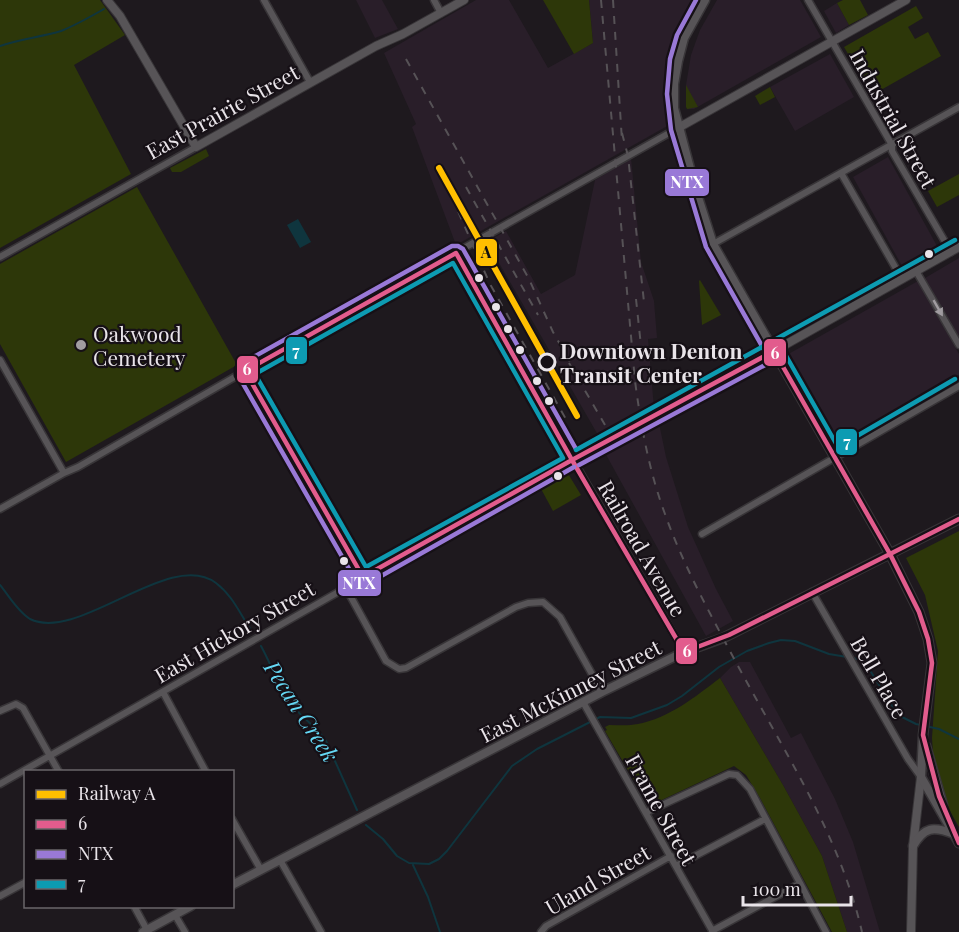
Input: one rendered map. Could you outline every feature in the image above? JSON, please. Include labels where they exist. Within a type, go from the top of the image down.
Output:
[{"type":"main road","points":[[705,0],[684,38],[678,61],[674,84],[674,108],[678,128],[713,244],[913,598],[928,639],[932,663],[923,735],[921,777],[959,843]]},
{"type":"main road","name":"East McKinney Street","points":[[234,884],[602,692],[684,652],[723,638],[959,519]]},
{"type":"main road","points":[[923,735],[939,796],[954,834]]},
{"type":"main road","points":[[913,846],[920,835],[928,830],[937,829],[954,834]]},
{"type":"main road","points":[[145,931],[187,908]]},
{"type":"street","points":[[106,0],[120,16],[196,147]]},
{"type":"street","points":[[264,0],[310,82]]},
{"type":"street","points":[[434,0],[441,13]]},
{"type":"street","name":"East Prairie Street","points":[[0,257],[376,45],[404,34],[464,0]]},
{"type":"street","name":"Industrial Street","points":[[808,0],[951,252]]},
{"type":"street","points":[[0,509],[906,0]]},
{"type":"street","points":[[713,244],[959,107]]},
{"type":"street","points":[[841,173],[902,279]]},
{"type":"street","name":"East Hickory Street","points":[[25,770],[363,577],[959,247]]},
{"type":"street","points":[[916,271],[959,345]]},
{"type":"street","points":[[0,360],[64,473]]},
{"type":"street","points":[[245,371],[363,577]]},
{"type":"street","points":[[702,534],[959,386]]},
{"type":"street","name":"Railroad Avenue","points":[[573,460],[684,652]]},
{"type":"street","points":[[346,588],[386,661],[399,669],[406,668],[516,607],[543,602],[560,617],[602,692]]},
{"type":"street","name":"Bell Place","points":[[812,592],[921,777]]},
{"type":"street","points":[[163,692],[205,770]]},
{"type":"street","name":"Frame Street","points":[[583,702],[712,931]]},
{"type":"street","points":[[0,711],[16,704],[23,708],[58,770]]},
{"type":"street","name":"East Hickory Street","points":[[0,784],[24,771]]},
{"type":"street","points":[[647,812],[729,774],[737,775],[750,789],[826,932]]},
{"type":"street","points":[[911,932],[913,846],[921,777]]},
{"type":"street","name":"Uland Street","points":[[676,867],[765,819]]},
{"type":"street","points":[[234,823],[261,870]]},
{"type":"street","name":"Uland Street","points":[[541,932],[546,926],[671,856]]},
{"type":"street","points":[[280,860],[321,932]]},
{"type":"street","points":[[0,896],[24,883]]},
{"type":"street","points":[[712,931],[799,884]]},
{"type":"street","points":[[135,908],[145,931]]},
{"type":"street","points":[[175,915],[185,932]]},
{"type":"shaded area","points":[[356,0],[382,0],[398,29],[375,38]]},
{"type":"shaded area","points":[[476,0],[509,0],[548,68],[593,43],[589,0],[695,0],[672,49],[666,98],[669,125],[456,245],[412,127],[416,124],[384,53]]},
{"type":"shaded area","points":[[717,0],[800,0],[821,37],[694,109],[687,109],[686,85],[691,55],[700,30]]},
{"type":"shaded area","points":[[837,3],[849,25],[836,33],[824,11]]},
{"type":"shaded area","points":[[830,54],[854,97],[795,131],[770,87]]},
{"type":"shaded area","points":[[888,157],[937,246],[902,266],[853,177]]},
{"type":"shaded area","points":[[631,158],[641,262],[654,301],[657,338],[648,339],[654,408],[598,435],[487,242],[506,231],[541,294],[575,275],[595,180]]},
{"type":"shaded area","points":[[959,258],[959,338],[925,278]]},
{"type":"shaded area","points":[[918,281],[959,354],[959,375],[836,445],[785,356]]},
{"type":"shaded area","points":[[659,423],[666,457],[688,527],[733,621],[706,636],[604,451],[618,441],[624,442]]},
{"type":"shaded area","points":[[739,662],[750,662],[791,738],[801,733],[835,799],[853,842],[880,932],[847,932],[822,856],[720,678]]},
{"type":"green space","points":[[0,0],[100,0],[125,35],[74,65],[131,174],[0,248]]},
{"type":"green space","points":[[543,0],[589,0],[593,43],[574,54]]},
{"type":"green space","points":[[843,0],[860,0],[868,15],[849,25],[837,3]]},
{"type":"green space","points":[[916,6],[923,18],[908,27],[915,39],[928,32],[941,56],[872,95],[844,47]]},
{"type":"green space","points":[[686,85],[698,107],[687,109]]},
{"type":"green space","points":[[770,87],[775,97],[760,105],[755,96]]},
{"type":"green space","points":[[206,149],[209,156],[181,172],[172,172],[170,168]]},
{"type":"green space","points":[[959,174],[959,195],[937,207],[928,191]]},
{"type":"green space","name":"Oakwood Cemetery","points":[[137,187],[237,365],[66,462],[0,344],[0,264]]},
{"type":"green space","points":[[699,281],[721,315],[702,325]]},
{"type":"green space","points":[[567,472],[581,495],[553,511],[540,487]]},
{"type":"green space","points":[[959,531],[959,827],[943,799],[934,768],[932,738],[938,651],[925,595],[906,558]]},
{"type":"green space","points":[[720,678],[822,856],[847,932],[832,932],[746,775],[734,766],[649,806],[605,731],[607,730],[605,727],[609,725],[634,725],[660,717],[681,706]]},
{"type":"water","points":[[298,219],[311,242],[300,248],[287,225]]},
{"type":"waterway","points":[[0,46],[61,31],[104,9]]},
{"type":"waterway","name":"Pecan Creek","points":[[0,585],[26,616],[50,623],[73,619],[150,585],[174,577],[197,575],[222,588],[232,599],[251,630]]},
{"type":"waterway","name":"Pecan Creek","points":[[366,825],[383,839],[397,856],[409,863],[429,864],[439,859],[447,851],[512,766],[537,749],[600,717],[631,718],[667,705],[719,667],[747,651],[781,640],[795,641],[829,654],[847,657]]},
{"type":"waterway","name":"Pecan Creek","points":[[261,646],[288,699],[326,741],[357,810]]},
{"type":"waterway","name":"Pecan Creek","points":[[853,658],[866,664],[898,715],[916,724],[939,729],[959,739]]},
{"type":"waterway","points":[[413,865],[428,897],[440,932]]},
{"type":"railway","points":[[601,0],[635,381],[654,481],[679,550],[695,585],[823,823],[852,895],[862,932]]},
{"type":"railway","points":[[613,0],[622,141]]},
{"type":"railway","points":[[406,59],[529,279],[553,332],[574,369]]},
{"type":"railway","points":[[622,133],[628,156],[644,302]]},
{"type":"railway","points":[[439,168],[490,284],[567,421]]},
{"type":"railway","points":[[466,187],[538,315]]},
{"type":"railway","points":[[636,299],[641,346]]},
{"type":"railway","points":[[569,363],[605,425]]},
{"type":"rail line","name":"A","points":[[439,168],[577,416]]},
{"type":"transit line","name":"NTX","points":[[696,0],[677,35],[670,59],[667,94],[671,130],[706,247],[767,355]]},
{"type":"transit line","name":"7","points":[[576,450],[955,240]]},
{"type":"transit line","name":"NTX","points":[[574,467],[367,584],[361,584],[356,581],[238,375],[238,369],[241,364],[452,246],[458,246],[463,249],[576,449]]},
{"type":"transit line","name":"6","points":[[456,253],[572,460],[363,577],[245,371],[456,253]]},
{"type":"transit line","name":"7","points":[[453,263],[563,458],[366,567],[255,374],[453,263]]},
{"type":"transit line","name":"7","points":[[781,347],[838,447],[955,379]]},
{"type":"transit line","name":"6","points":[[572,460],[774,351],[890,554]]},
{"type":"transit line","name":"NTX","points":[[579,465],[778,358]]},
{"type":"transit line","name":"6","points":[[572,460],[684,652],[729,635],[890,554]]},
{"type":"transit line","name":"6","points":[[890,554],[959,519]]},
{"type":"transit line","name":"6","points":[[890,554],[919,612],[928,639],[932,663],[923,735],[939,796],[959,843]]},
{"type":"place","name":"Oakwood Cemetery","points":[[81,345]]},
{"type":"place","name":"Downtown Denton Transit Center","points":[[547,362]]}]
